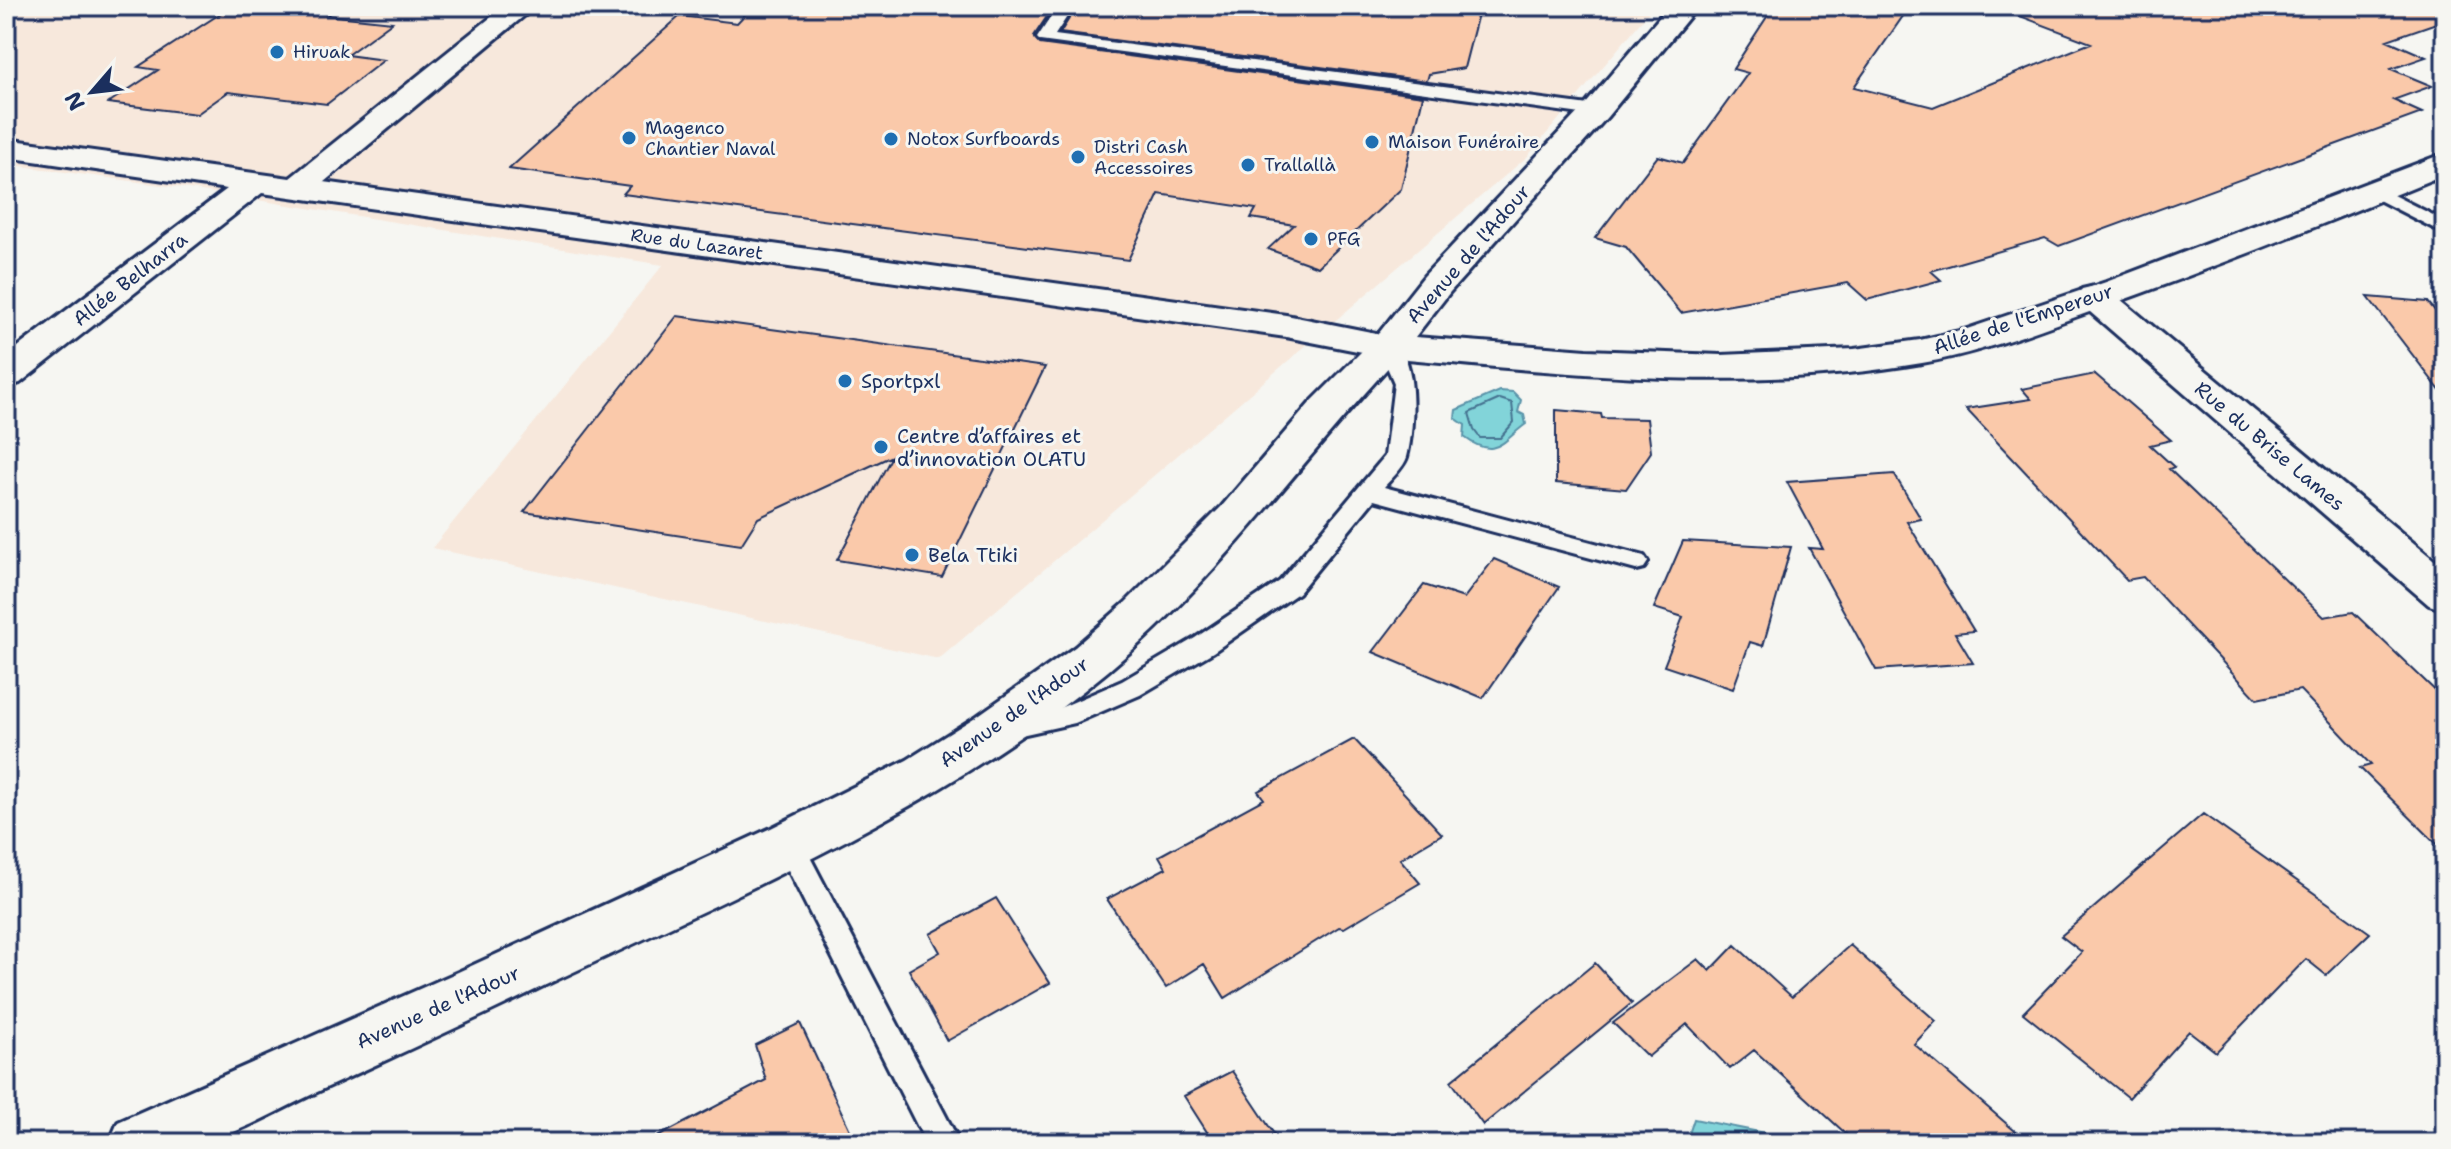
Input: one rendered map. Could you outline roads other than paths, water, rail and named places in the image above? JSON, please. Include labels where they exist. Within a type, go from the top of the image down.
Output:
[{"type":"street","points":[[297,188],[522,6]]},
{"type":"street","name":"Avenue de l'Adour","points":[[139,1143],[478,990],[789,844],[925,774],[994,730],[1091,659],[1141,615],[1237,516],[1324,412],[1388,346],[1437,284],[1596,111],[1684,6]]},
{"type":"street","name":"Rue du Lazaret","points":[[6,148],[1272,324],[1388,346]]},
{"type":"street","name":"Allée de l'Empereur","points":[[1388,346],[1622,363],[1725,366],[1832,362],[1922,352],[2095,297],[2445,163]]},
{"type":"street","name":"Allée Belharra","points":[[6,375],[254,184]]},
{"type":"street","name":"Rue du Brise Lames","points":[[2095,297],[2445,594]]},
{"type":"lane","points":[[1066,6],[1045,38],[1596,111]]},
{"type":"lane","points":[[2375,191],[2445,228]]},
{"type":"lane","points":[[994,730],[1066,716],[1131,688],[1204,645],[1289,587],[1396,458],[1404,383],[1388,346]]},
{"type":"lane","points":[[1371,491],[1636,562]]},
{"type":"lane","points":[[789,844],[944,1143]]},
{"type":"water","points":[[1500,391],[1513,392],[1521,400],[1518,412],[1524,415],[1526,424],[1498,446],[1491,448],[1475,444],[1464,437],[1465,425],[1455,418],[1456,410]]},
{"type":"water","points":[[1694,1119],[1764,1133],[1774,1143],[1686,1143]]},
{"type":"place","name":"Hiruak","points":[[277,52]]},
{"type":"place","name":"Magenco Chantier Naval","points":[[629,138]]},
{"type":"place","name":"Notox Surfboards","points":[[891,139]]},
{"type":"place","name":"Maison Funéraire","points":[[1372,142]]},
{"type":"place","name":"Distri Cash Accessoires","points":[[1078,157]]},
{"type":"place","name":"Trallallà","points":[[1248,165]]},
{"type":"place","name":"PFG","points":[[1311,239]]},
{"type":"place","name":"Sportpxl","points":[[845,381]]},
{"type":"place","name":"Centre d’affaires et d’innovation OLATU","points":[[881,447]]},
{"type":"place","name":"Bela Ttiki","points":[[912,555]]}]
